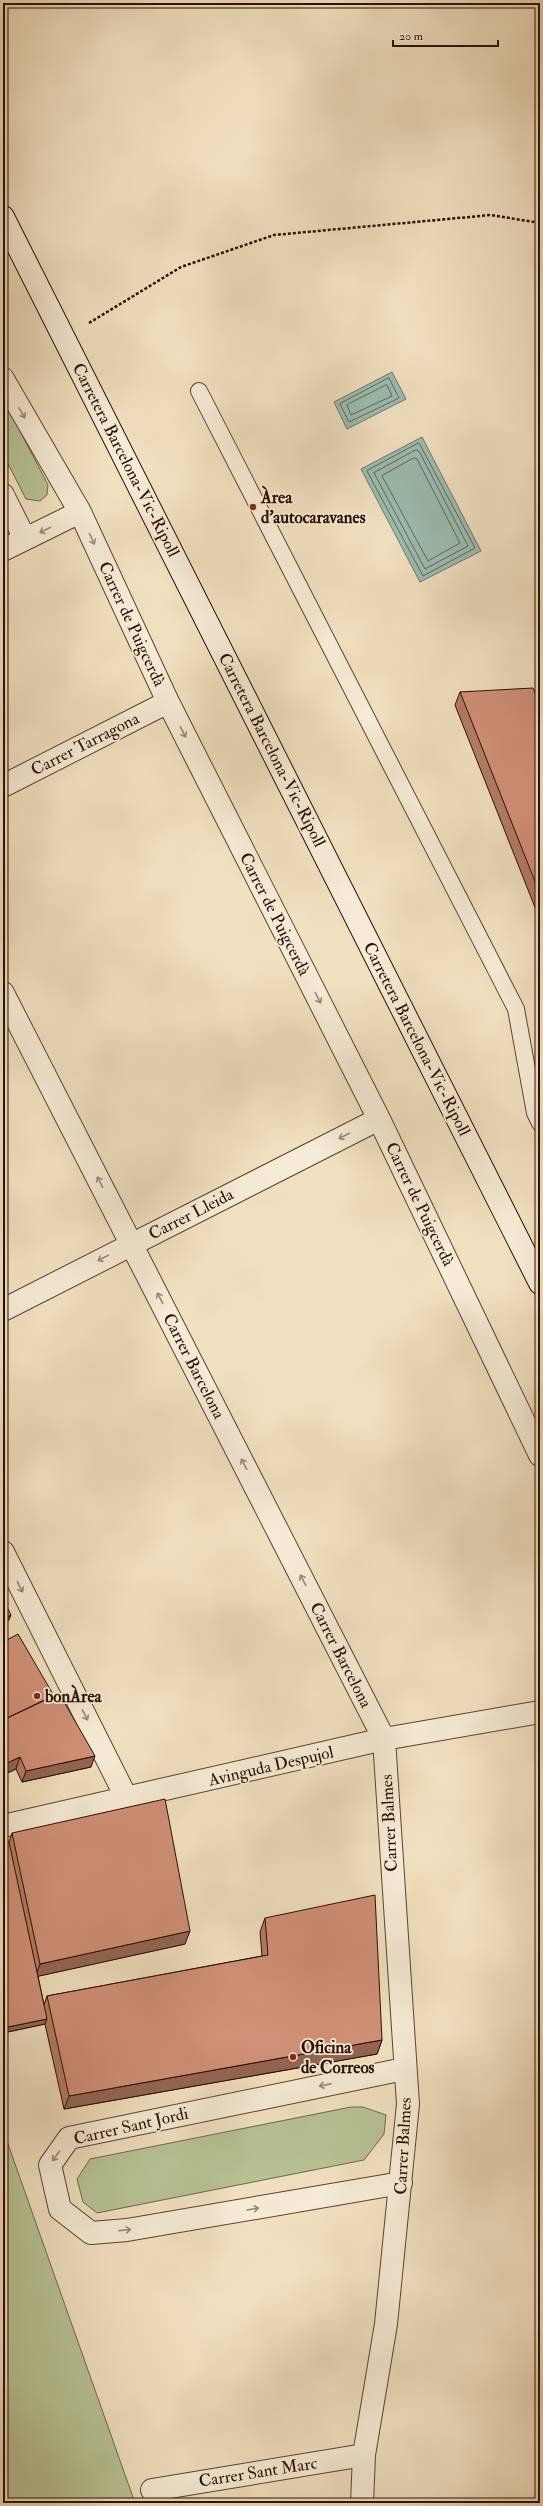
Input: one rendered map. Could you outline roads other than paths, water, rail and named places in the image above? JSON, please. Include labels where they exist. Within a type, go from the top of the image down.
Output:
[{"type":"street","name":"Carretera Barcelona-Vic-Ripoll","points":[[3,217],[540,1283]]},
{"type":"street","name":"Carrer de Puigcerdà","points":[[3,379],[80,512],[168,702],[379,1119],[540,1454]]},
{"type":"street","points":[[3,495],[24,540]]},
{"type":"street","points":[[3,550],[80,512]]},
{"type":"street","name":"Carrer Tarragona","points":[[3,786],[168,702]]},
{"type":"street","name":"Carrer Barcelona","points":[[3,993],[384,1739]]},
{"type":"street","name":"Carrer Lleida","points":[[3,1310],[132,1243],[379,1119]]},
{"type":"street","points":[[3,1552],[127,1799]]},
{"type":"street","name":"Avinguda Despujol","points":[[3,1826],[127,1799],[384,1739],[540,1712]]},
{"type":"street","name":"Carrer Balmes","points":[[362,2503],[364,2455],[386,2324],[408,2104],[404,2069],[384,1739]]},
{"type":"street","name":"Carrer Sant Jordi","points":[[401,2183],[127,2230],[91,2233],[60,2209],[50,2165],[69,2138],[404,2069]]},
{"type":"street","name":"Carrer Sant Marc","points":[[152,2490],[364,2455]]},
{"type":"lane","points":[[199,391],[516,1008],[535,1113],[540,1123]]},
{"type":"water","points":[[392,372],[406,399],[347,429],[334,402]]},
{"type":"water","points":[[422,437],[481,551],[420,582],[361,469]]},
{"type":"place","name":"Àrea d'autocaravanes","points":[[253,507]]},
{"type":"place","name":"bonÀrea","points":[[37,1696]]},
{"type":"place","name":"Oficina de Correos","points":[[293,2057]]}]
